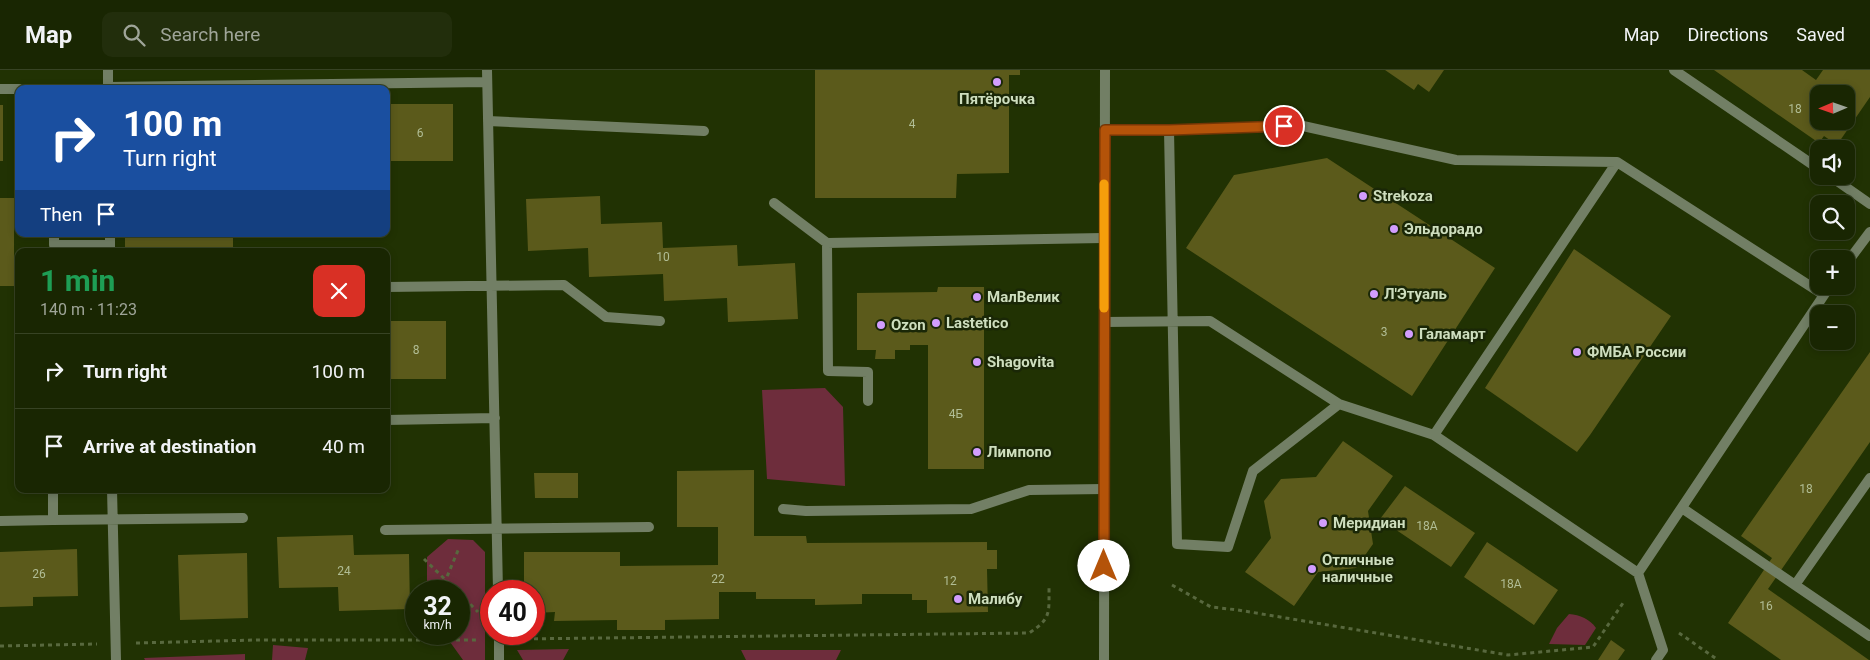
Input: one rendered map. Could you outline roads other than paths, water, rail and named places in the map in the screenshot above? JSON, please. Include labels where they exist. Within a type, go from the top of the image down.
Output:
[{"type":"street","points":[[108,70],[108,85]]},
{"type":"street","points":[[487,70],[498,580]]},
{"type":"street","points":[[1104,660],[1103,238],[1105,70]]},
{"type":"street","points":[[1674,70],[1810,163]]},
{"type":"street","points":[[298,85],[487,82]]},
{"type":"street","points":[[0,89],[15,89]]},
{"type":"street","points":[[488,121],[704,131]]},
{"type":"street","points":[[1105,130],[1303,126],[1456,160],[1617,162],[1810,286]]},
{"type":"street","points":[[1169,130],[1177,544],[1228,547],[1253,471],[1339,404]]},
{"type":"street","points":[[1434,435],[1617,162]]},
{"type":"street","points":[[1843,185],[1870,204]]},
{"type":"street","points":[[774,203],[827,243],[1103,238]]},
{"type":"street","points":[[1855,252],[1870,232]]},
{"type":"street","points":[[827,243],[828,371],[868,372],[868,401]]},
{"type":"street","points":[[54,248],[110,248]]},
{"type":"street","points":[[390,287],[564,285],[606,317],[660,322]]},
{"type":"street","points":[[1638,573],[1824,295]]},
{"type":"street","points":[[1104,322],[1210,321],[1339,404],[1434,435],[1638,573],[1663,650],[1656,660]]},
{"type":"street","points":[[390,420],[495,418]]},
{"type":"street","points":[[1795,585],[1870,478]]},
{"type":"street","points":[[783,509],[806,511],[971,509],[1029,490],[1104,489]]},
{"type":"street","points":[[53,493],[53,520]]},
{"type":"street","points":[[112,493],[116,660]]},
{"type":"street","points":[[1682,508],[1870,636]]},
{"type":"street","points":[[0,521],[244,518]]},
{"type":"street","points":[[386,530],[649,527]]},
{"type":"street","points":[[499,645],[499,660]]},
{"type":"place","name":"Пятёрочка","points":[[997,82]]},
{"type":"place","name":"Strekoza","points":[[1363,196]]},
{"type":"place","name":"Эльдорадо","points":[[1394,229]]},
{"type":"place","name":"Л'Этуаль","points":[[1374,294]]},
{"type":"place","name":"МалВелик","points":[[977,297]]},
{"type":"place","name":"Lastetico","points":[[936,323]]},
{"type":"place","name":"Ozon","points":[[881,325]]},
{"type":"place","name":"Галамарт","points":[[1409,334]]},
{"type":"place","name":"ФМБА России","points":[[1577,352]]},
{"type":"place","name":"Shagovita","points":[[977,362]]},
{"type":"place","name":"Лимпопо","points":[[977,452]]},
{"type":"place","name":"Меридиан","points":[[1323,523]]},
{"type":"place","name":"Отличные наличные","points":[[1312,569]]},
{"type":"place","name":"Малибу","points":[[958,599]]}]
